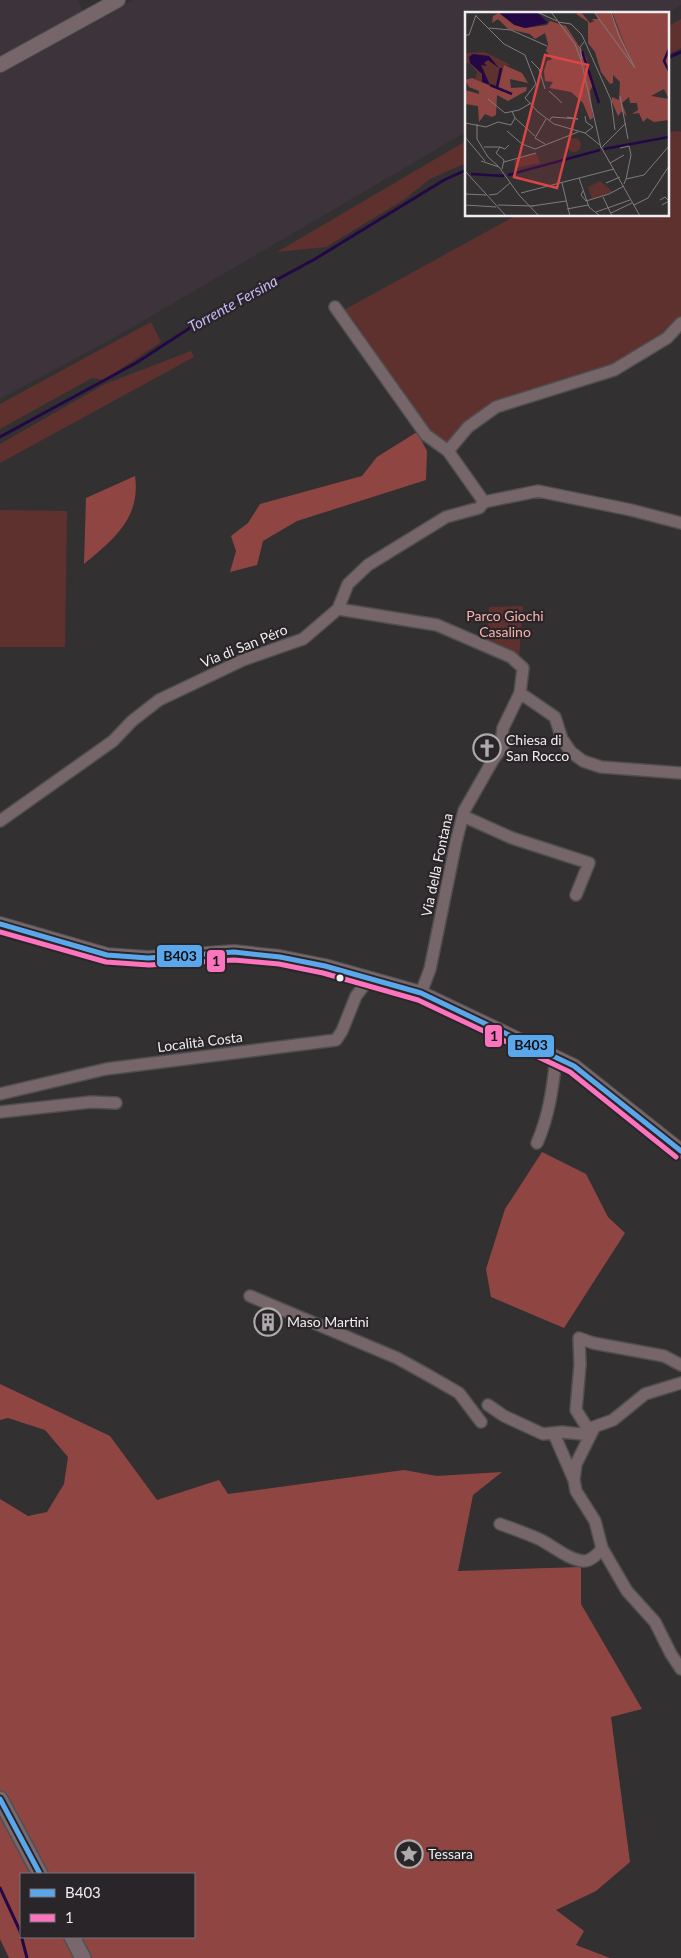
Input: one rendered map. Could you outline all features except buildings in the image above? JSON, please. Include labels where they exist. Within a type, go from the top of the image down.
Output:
[{"type":"main road","points":[[0,1799],[39,1873]]},
{"type":"main road","points":[[73,1938],[83,1958]]},
{"type":"street","points":[[0,65],[118,0]]},
{"type":"street","points":[[335,307],[426,436],[448,451],[484,502]]},
{"type":"street","points":[[448,451],[468,427],[496,408],[614,370],[667,338],[681,323]]},
{"type":"street","points":[[338,609],[348,584],[368,564],[446,517],[479,508],[484,502],[538,491],[631,510],[681,523]]},
{"type":"street","name":"Via della Fontana","points":[[338,609],[437,625],[511,657],[523,668],[520,693],[503,728],[502,735],[506,742],[493,760],[463,816],[430,969],[421,993]]},
{"type":"street","name":"Via di San Péro","points":[[0,821],[113,741],[132,721],[159,700],[243,660],[303,639],[338,609]]},
{"type":"street","points":[[520,693],[556,717],[562,739],[571,752],[583,761],[601,767],[681,773]]},
{"type":"street","points":[[463,816],[512,838],[589,863],[576,895]]},
{"type":"street","points":[[0,924],[107,955],[148,958],[234,952],[280,957],[325,966],[421,993],[574,1066],[681,1151]]},
{"type":"street","name":"Località Costa","points":[[0,1094],[106,1069],[336,1040],[342,1031],[356,996],[369,979]]},
{"type":"street","points":[[537,1144],[550,1104],[556,1057]]},
{"type":"street","points":[[0,1112],[90,1102],[116,1103]]},
{"type":"street","points":[[250,1296],[397,1358],[460,1393],[481,1422]]},
{"type":"street","points":[[591,1429],[576,1410],[580,1365],[579,1338],[593,1343],[664,1356],[681,1365]]},
{"type":"street","points":[[488,1405],[504,1416],[543,1434],[562,1432],[581,1434],[613,1420],[645,1394],[681,1383]]},
{"type":"street","points":[[574,1480],[576,1464],[591,1429]]},
{"type":"street","points":[[554,1434],[574,1480],[576,1490],[595,1521],[602,1548],[626,1591],[655,1622],[681,1669]]},
{"type":"street","points":[[500,1524],[540,1540],[573,1558],[589,1560],[600,1552],[602,1548]]},
{"type":"shaded area","points":[[0,0],[78,0],[89,24],[133,0],[681,0],[681,5],[668,13],[465,12],[465,133],[117,336],[0,399]]},
{"type":"shaded area","points":[[417,432],[427,451],[426,480],[297,521],[263,541],[257,565],[230,572],[236,551],[231,536],[248,523],[260,504],[362,476],[377,457]]},
{"type":"shaded area","points":[[135,476],[136,491],[134,504],[123,527],[84,564],[86,498]]},
{"type":"shaded area","points":[[542,1152],[586,1174],[608,1217],[625,1233],[564,1328],[491,1297],[486,1269],[505,1209]]},
{"type":"shaded area","points":[[0,1384],[110,1436],[157,1500],[219,1480],[228,1494],[404,1470],[437,1476],[502,1472],[473,1495],[458,1571],[581,1567],[581,1604],[642,1709],[611,1717],[630,1862],[596,1891],[556,1910],[584,1931],[576,1945],[610,1958],[9,1958],[0,1939],[0,1499],[28,1516],[47,1512],[64,1484],[68,1457],[45,1430],[8,1418],[0,1420]]},
{"type":"green space","points":[[681,19],[681,48],[668,54],[668,26]]},
{"type":"green space","points":[[668,132],[681,132],[681,319],[666,336],[613,367],[513,400],[448,449],[427,434],[342,311],[515,216],[668,216]]},
{"type":"green space","points":[[465,142],[465,163],[430,179],[405,199],[326,247],[277,252]]},
{"type":"green space","points":[[151,322],[161,342],[104,380],[92,378],[0,429],[0,404]]},
{"type":"green space","points":[[191,351],[194,357],[0,463],[0,444],[105,384]]},
{"type":"green space","points":[[0,510],[67,511],[65,647],[0,647]]},
{"type":"green space","name":"Parco Giochi Casalino","points":[[523,606],[519,657],[487,647],[489,607]]},
{"type":"waterway","name":"Torrente Fersina","points":[[668,58],[681,52]]},
{"type":"waterway","name":"Torrente Fersina","points":[[0,437],[136,363],[202,320],[315,259],[444,180],[465,170]]},
{"type":"waterway","points":[[0,1888],[20,1931]]},
{"type":"waterway","points":[[22,1938],[27,1958]]},
{"type":"transit line","name":"B403","points":[[0,924],[107,955],[148,958],[234,952],[280,957],[325,966],[421,993],[574,1066],[681,1151]]},
{"type":"transit line","name":"1","points":[[0,932],[106,962],[149,965],[234,960],[279,964],[323,973],[418,1000],[570,1072],[676,1157]]},
{"type":"transit line","name":"B403","points":[[0,1799],[39,1873]]},
{"type":"place","name":"Chiesa di San Rocco","points":[[487,748]]},
{"type":"place","name":"Maso Martini","points":[[268,1322]]},
{"type":"place","name":"Tessara","points":[[409,1854]]}]
